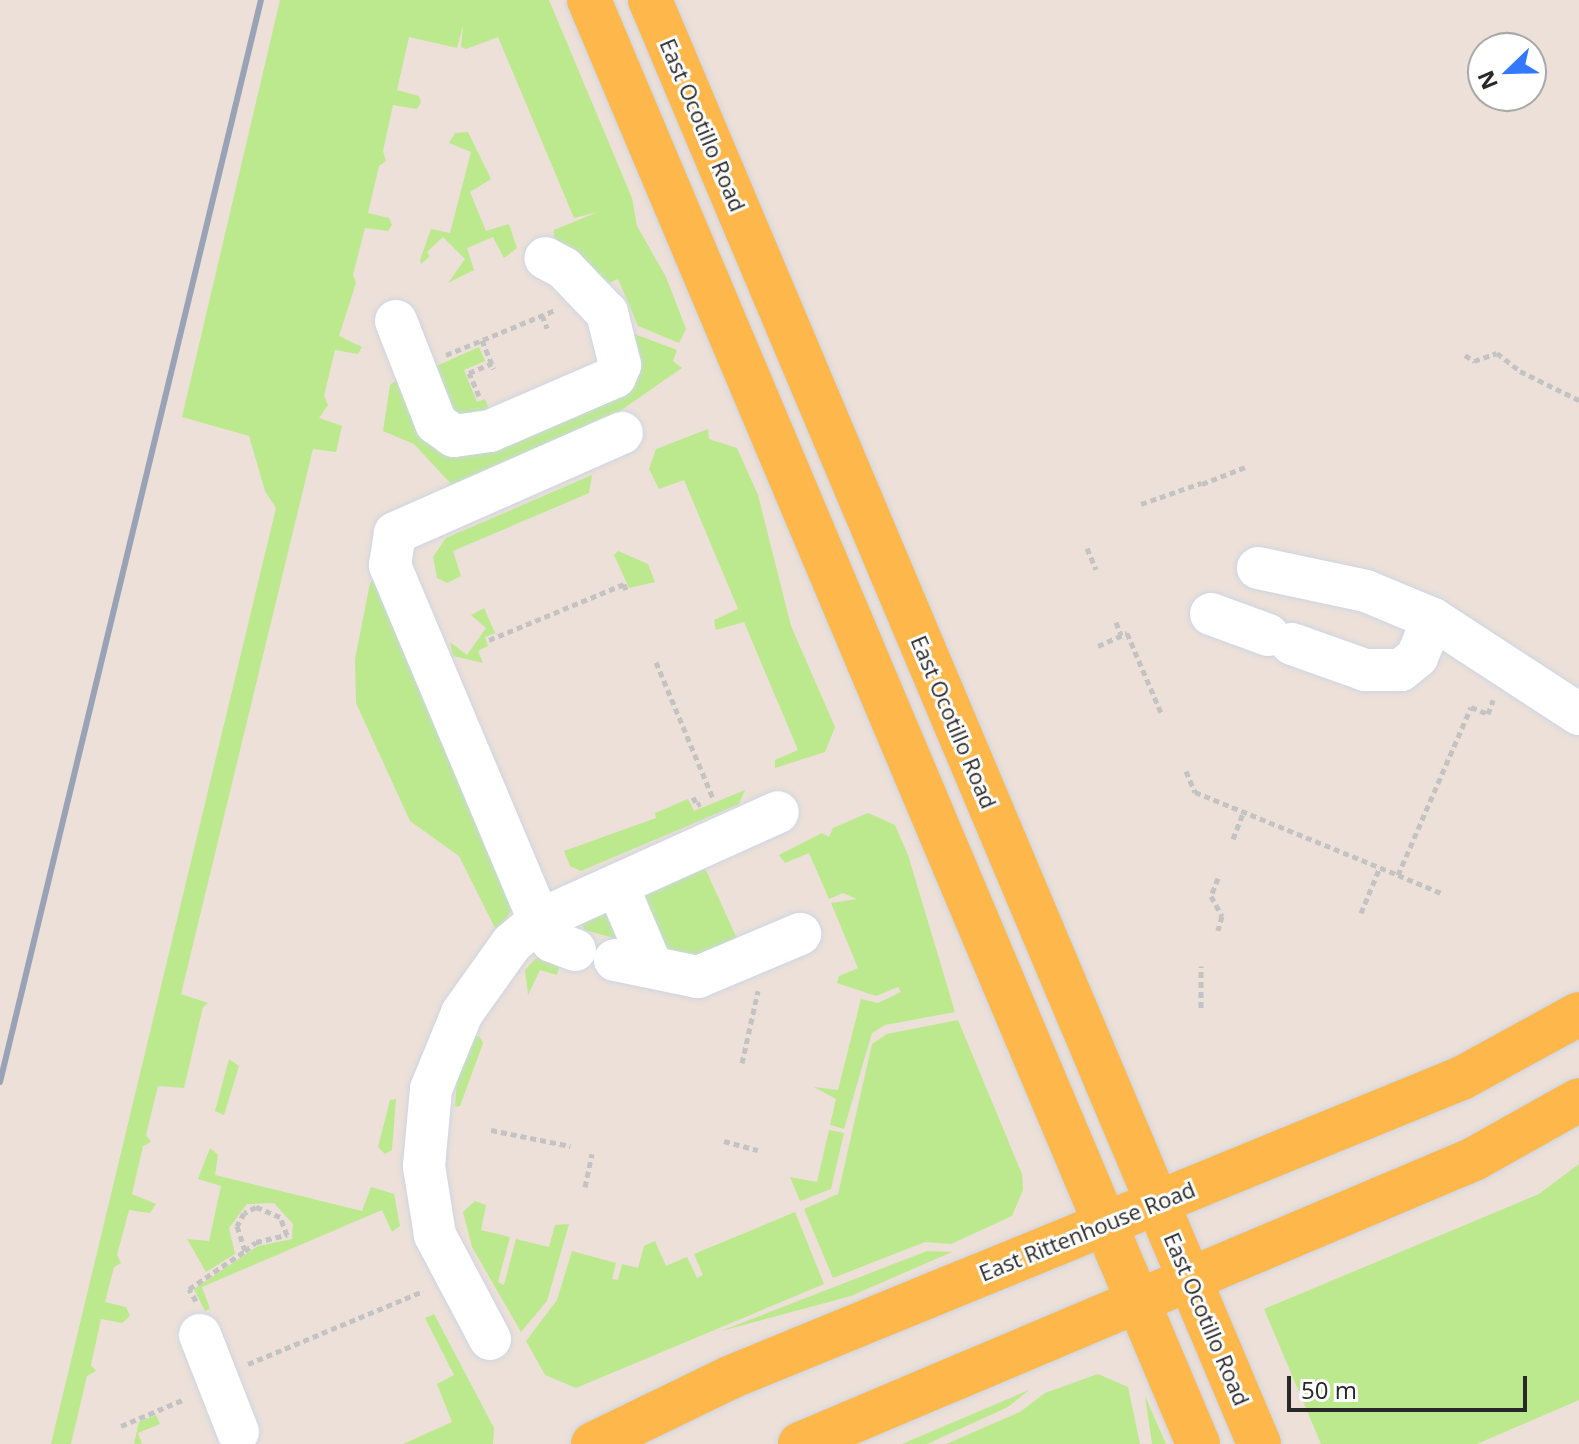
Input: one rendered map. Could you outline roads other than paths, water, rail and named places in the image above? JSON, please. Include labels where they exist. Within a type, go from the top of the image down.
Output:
[{"type":"main road","points":[[589,0],[1101,1223],[1198,1444]]},
{"type":"main road","name":"East Ocotillo Road","points":[[650,0],[1259,1444]]},
{"type":"main road","points":[[864,654],[908,669],[929,666]]},
{"type":"main road","name":"East Rittenhouse Road","points":[[593,1444],[693,1394],[1101,1223],[1159,1204],[1462,1078],[1579,1014]]},
{"type":"main road","points":[[800,1444],[1474,1159],[1579,1100]]},
{"type":"lane","points":[[396,321],[436,423],[454,436],[490,431],[615,377],[620,353],[607,313],[564,268],[545,258]]},
{"type":"lane","points":[[575,950],[552,941],[539,920],[390,565],[395,533],[622,433]]},
{"type":"lane","points":[[1258,568],[1366,591],[1433,619],[1579,714]]},
{"type":"lane","points":[[1211,614],[1365,670],[1401,670],[1417,657],[1433,619]]},
{"type":"lane","points":[[490,1339],[435,1235],[424,1166],[431,1089],[462,1013],[512,943],[539,920],[778,812]]},
{"type":"lane","points":[[617,885],[634,964],[698,977],[800,934]]},
{"type":"lane","points":[[200,1321],[238,1432]]},
{"type":"railway","points":[[0,1082],[261,0]]}]
